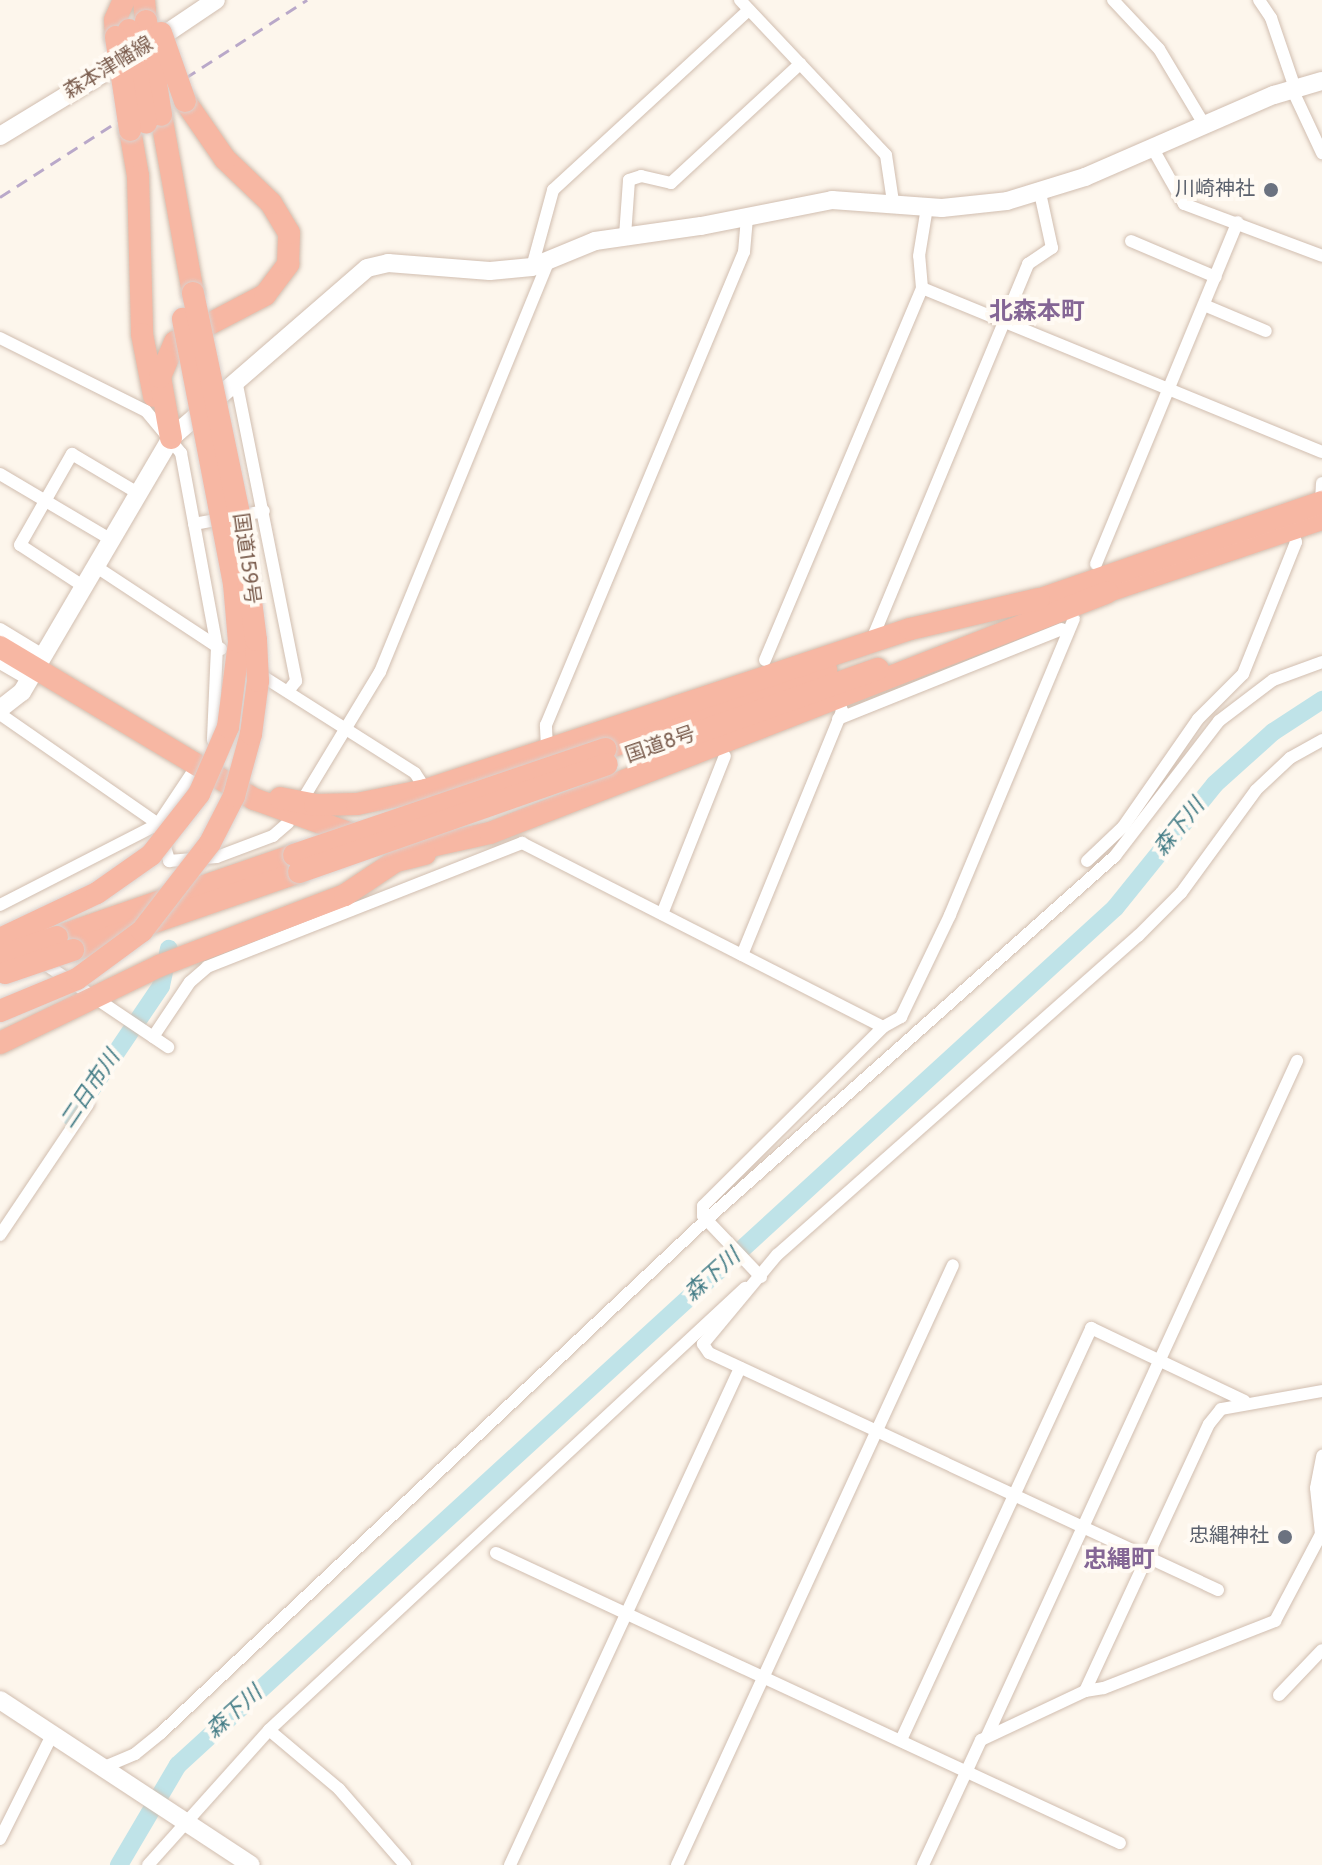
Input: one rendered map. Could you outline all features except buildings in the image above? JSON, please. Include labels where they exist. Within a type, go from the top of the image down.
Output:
[{"type":"highway","name":"国道159号","points":[[0,1011],[77,979],[142,931],[210,843],[234,796],[251,734],[258,681],[241,523],[146,122],[141,17],[124,0]]},
{"type":"highway","points":[[141,17],[185,101],[225,159],[271,203],[289,233],[288,264],[265,295],[175,342],[160,377],[171,438]]},
{"type":"highway","points":[[141,17],[146,122],[148,384],[171,438]]},
{"type":"highway","name":"国道159号","points":[[0,936],[97,893],[151,855],[199,794],[228,727],[239,642],[234,584],[185,293]]},
{"type":"highway","name":"国道8号","points":[[2,968],[65,943],[607,757],[1292,529],[1322,501]]},
{"type":"highway","name":"国道8号","points":[[607,757],[1039,599],[1082,598],[1322,501]]},
{"type":"highway","points":[[0,1043],[166,964],[345,895],[396,861],[462,847],[490,833],[723,747],[838,710],[1082,598]]},
{"type":"highway","points":[[0,647],[255,790],[315,805],[357,804],[426,790],[764,670],[1039,599]]},
{"type":"highway","points":[[203,760],[254,799],[360,837],[431,846],[490,833]]},
{"type":"street","points":[[740,0],[886,155],[893,202]]},
{"type":"street","points":[[1113,0],[1159,49],[1205,126]]},
{"type":"street","points":[[1259,0],[1271,18],[1293,88],[1322,153]]},
{"type":"street","name":"森本津幡線","points":[[0,136],[213,1]]},
{"type":"street","points":[[306,794],[380,672],[540,265],[553,190],[749,10]]},
{"type":"street","points":[[625,236],[629,180],[641,176],[671,183],[800,64]]},
{"type":"street","points":[[288,823],[273,836],[217,857],[169,861],[158,824],[0,712],[36,667],[136,492],[171,438],[237,385],[367,268],[388,263],[490,271],[540,265],[595,241],[832,200],[893,202],[927,207],[1040,193],[1153,149],[1293,88],[1322,81]]},
{"type":"street","points":[[1153,149],[1184,204],[1321,254]]},
{"type":"street","points":[[882,638],[875,632],[1031,259],[1052,248],[1040,193]]},
{"type":"street","points":[[778,628],[772,629],[753,671],[764,670],[778,628],[922,288],[919,256],[927,207]]},
{"type":"street","points":[[547,747],[546,725],[744,252],[747,217]]},
{"type":"street","points":[[1112,527],[1238,222]]},
{"type":"street","points":[[1131,241],[1216,277]]},
{"type":"street","points":[[922,288],[1322,452]]},
{"type":"street","points":[[1204,305],[1266,331]]},
{"type":"street","points":[[0,338],[146,411],[171,438],[181,453],[217,647],[217,726],[203,760],[158,824],[0,905]]},
{"type":"street","points":[[237,385],[296,681],[289,690]]},
{"type":"street","points":[[83,586],[20,545],[72,454],[136,492]]},
{"type":"street","points":[[0,474],[110,539]]},
{"type":"street","points":[[194,524],[264,511]]},
{"type":"street","points":[[758,1276],[707,1221],[703,1206],[883,1027],[901,1017],[910,1002],[1056,653],[1082,598],[1118,530],[1106,524],[1082,598],[1081,617],[1065,658],[1056,653],[1035,640]]},
{"type":"street","points":[[1087,861],[1123,827],[1198,719],[1243,674],[1296,542],[1292,529]]},
{"type":"street","points":[[95,566],[415,773],[426,790]]},
{"type":"street","points":[[742,955],[838,710],[1035,640],[1082,598]]},
{"type":"street","points":[[0,629],[36,667]]},
{"type":"street","points":[[107,1771],[161,1733],[707,1221],[1115,856],[1219,721],[1273,680],[1322,662]]},
{"type":"street","points":[[0,663],[36,667]]},
{"type":"street","points":[[1218,1590],[740,1368],[709,1353],[703,1344],[777,1255],[905,1136],[1138,936],[1181,893],[1256,790],[1290,758],[1322,740]]},
{"type":"street","points":[[662,914],[713,785],[721,784],[733,753],[723,747]]},
{"type":"street","points":[[148,1034],[190,982],[207,967],[522,843],[883,1027]]},
{"type":"street","points":[[0,936],[168,1047]]},
{"type":"street","points":[[923,1865],[987,1736],[1297,1061]]},
{"type":"street","points":[[0,1235],[88,1104]]},
{"type":"street","points":[[677,1865],[953,1265]]},
{"type":"street","points":[[148,1865],[181,1820],[269,1730],[758,1276]]},
{"type":"street","points":[[901,1740],[1091,1328],[1245,1401]]},
{"type":"street","points":[[510,1865],[740,1368]]},
{"type":"street","points":[[1085,1691],[1209,1424],[1221,1409],[1245,1401],[1322,1391]]},
{"type":"street","points":[[987,1736],[1085,1691],[1104,1688],[1275,1621],[1322,1534],[1316,1488],[1322,1456]]},
{"type":"street","points":[[496,1553],[1120,1843]]},
{"type":"street","points":[[1279,1695],[1322,1650]]},
{"type":"street","points":[[0,1700],[251,1865]]},
{"type":"street","points":[[269,1730],[339,1789],[405,1865]]},
{"type":"street","points":[[0,1839],[52,1735]]},
{"type":"waterway","name":"森下川","points":[[119,1865],[178,1765],[1115,908],[1215,784],[1273,732],[1322,700]]},
{"type":"waterway","name":"二日市川","points":[[72,1118],[161,986],[169,949]]},
{"type":"railway","points":[[0,197],[307,0]]},
{"type":"place","name":"川崎神社","points":[[1271,190]]},
{"type":"place","name":"忠縄神社","points":[[1285,1537]]},
{"type":"district","name":"北森本町","points":[[1037,314]]},
{"type":"district","name":"忠縄町","points":[[1119,1562]]}]
